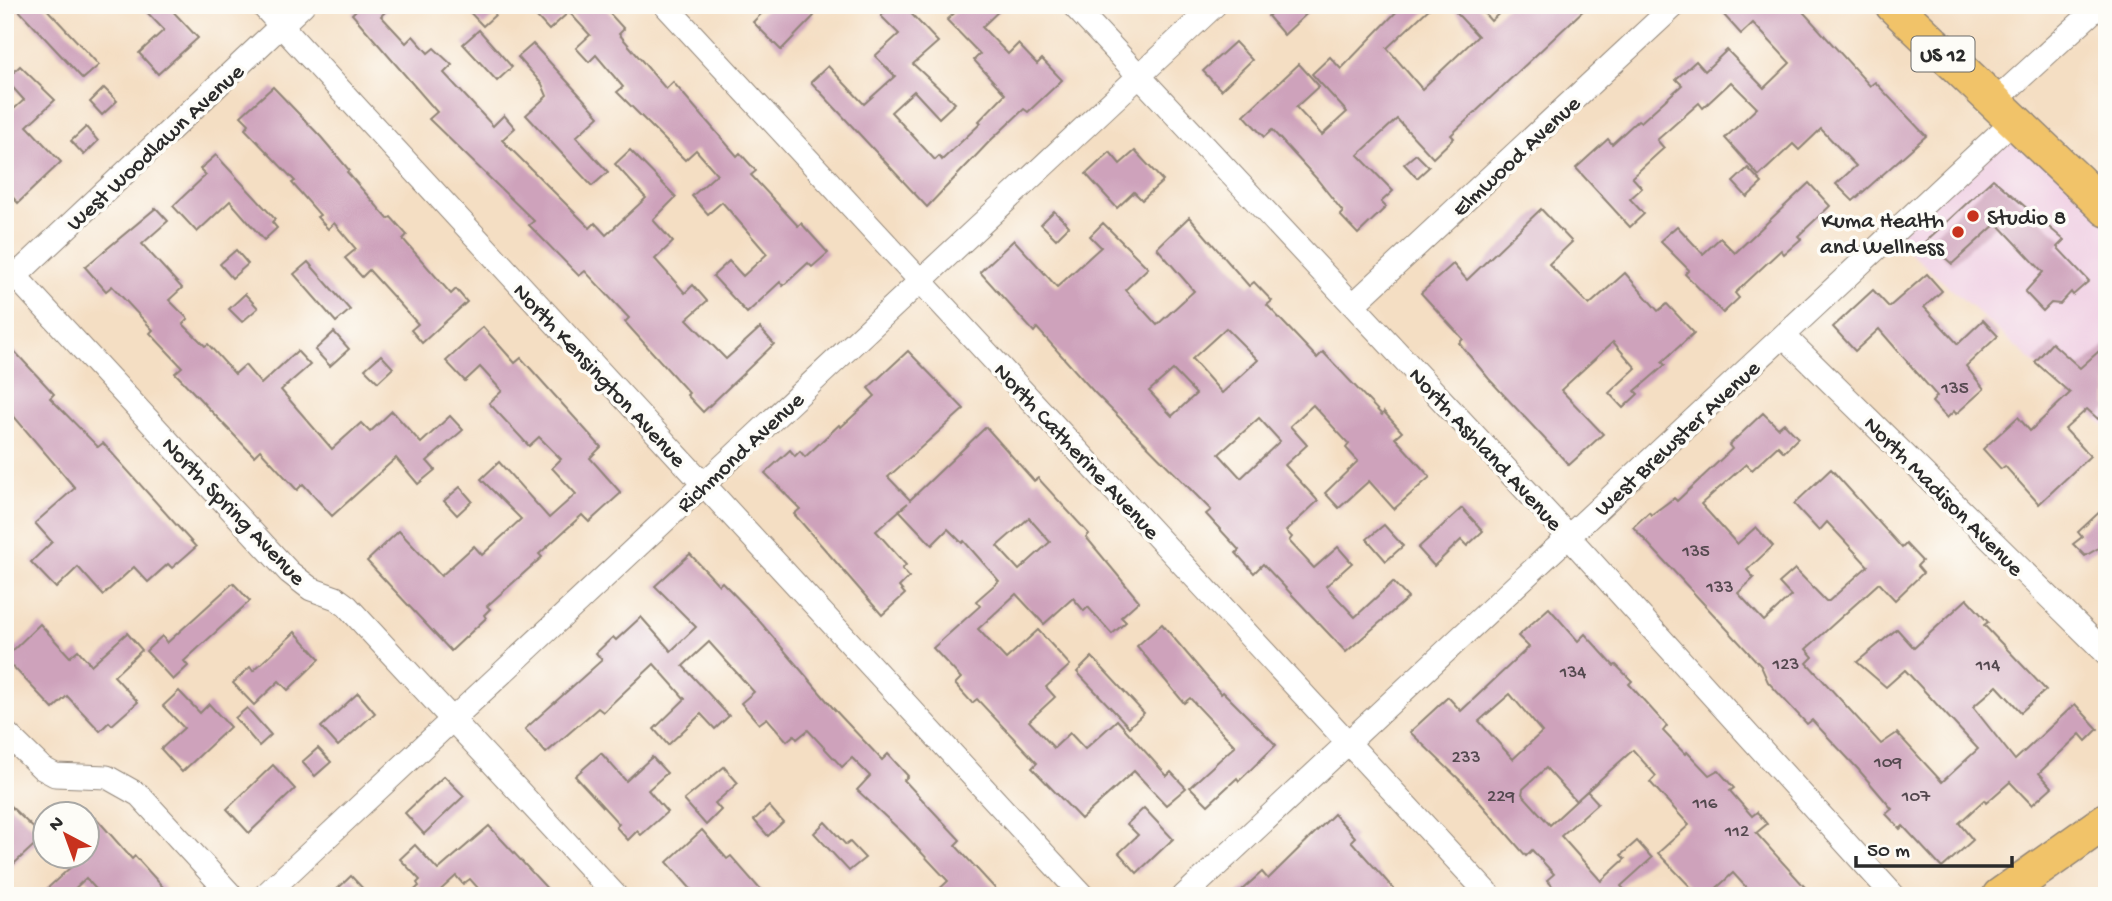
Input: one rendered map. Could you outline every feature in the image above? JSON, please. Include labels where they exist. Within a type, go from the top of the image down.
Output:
[{"type":"main road","name":"US 12","points":[[1893,5],[2107,209]]},
{"type":"main road","points":[[2000,896],[2107,820]]},
{"type":"street","name":"North Kensington Avenue","points":[[262,5],[1083,896]]},
{"type":"street","name":"West Woodlawn Avenue","points":[[9,276],[303,5]]},
{"type":"street","name":"North Catherine Avenue","points":[[665,5],[1350,741],[1490,896]]},
{"type":"street","name":"North Ashland Avenue","points":[[1073,5],[1569,536],[1894,896]]},
{"type":"street","name":"Richmond Avenue","points":[[264,896],[1215,5]]},
{"type":"street","name":"Elmwood Avenue","points":[[1354,304],[1675,5]]},
{"type":"street","name":"West Brewster Avenue","points":[[1184,896],[1783,336],[2004,112],[2101,5]]},
{"type":"street","name":"North Spring Avenue","points":[[9,276],[289,572],[311,589],[336,597],[347,606],[616,896]]},
{"type":"street","name":"North Madison Avenue","points":[[1783,336],[2107,654]]},
{"type":"street","points":[[5,732],[42,768],[55,775],[107,777],[139,795],[232,896]]},
{"type":"shaded area","points":[[2013,129],[2107,212],[2107,428],[1894,238]]},
{"type":"building","points":[[14,5],[43,5],[99,65],[83,79]]},
{"type":"building","points":[[140,5],[167,5],[198,38],[158,74],[139,53],[164,30]]},
{"type":"building","points":[[361,5],[392,5],[381,16],[406,43],[413,36],[428,53],[434,48],[452,65],[444,73],[493,126],[504,115],[515,128],[502,140],[590,228],[595,223],[606,235],[646,198],[615,164],[630,150],[676,197],[653,220],[673,242],[655,259],[685,293],[693,285],[707,301],[687,319],[726,359],[760,328],[774,344],[703,412],[625,322],[629,318],[585,271],[579,276],[529,225],[534,221],[429,119],[437,112],[352,14]]},
{"type":"building","points":[[463,5],[506,5],[483,26]]},
{"type":"building","points":[[550,5],[602,5],[624,29],[619,34],[666,89],[673,82],[737,156],[740,153],[756,171],[751,175],[798,226],[801,223],[828,253],[812,267],[808,263],[783,286],[780,282],[747,313],[713,276],[729,261],[743,276],[767,254],[722,202],[708,214],[692,196],[717,174],[696,150],[685,160],[617,92],[623,87],[596,55],[589,62],[576,48],[590,35],[569,12],[549,30],[537,17]]},
{"type":"building","points":[[770,5],[804,5],[814,16],[781,50],[753,22]]},
{"type":"building","points":[[892,5],[903,5],[938,42],[913,64],[955,103],[939,118],[914,91],[891,112],[935,160],[939,156],[942,160],[981,123],[979,121],[1005,94],[974,60],[980,54],[947,20],[963,5],[1005,5],[982,27],[1008,54],[1018,44],[1037,64],[1042,59],[1062,80],[1028,112],[1024,109],[927,207],[811,82],[828,66],[864,104],[895,76],[875,56],[899,34],[881,16]]},
{"type":"building","points":[[1280,5],[1316,5],[1284,35],[1268,16]]},
{"type":"building","points":[[1403,5],[1433,5],[1387,48],[1422,89],[1478,36],[1449,5],[1477,5],[1491,21],[1508,5],[1589,5],[1451,135],[1454,138],[1433,158],[1397,119],[1358,155],[1393,191],[1381,202],[1386,207],[1358,234],[1340,215],[1343,212],[1316,178],[1272,130],[1264,137],[1244,115],[1299,64],[1319,86],[1296,107],[1322,135],[1347,112],[1312,74],[1330,57],[1341,69]]},
{"type":"building","points":[[1732,5],[1797,5],[1870,86],[1875,82],[1926,136],[1853,201],[1836,184],[1856,166],[1821,129],[1799,150],[1793,144],[1759,176],[1725,138],[1757,108],[1731,82],[1703,108],[1699,103],[1657,140],[1664,148],[1632,177],[1642,188],[1630,199],[1644,214],[1630,227],[1576,168],[1608,139],[1612,144],[1638,120],[1641,122],[1682,85],[1676,79],[1696,61],[1705,71],[1727,50],[1764,88],[1790,63],[1753,23],[1741,34],[1723,14]]},
{"type":"building","points":[[479,30],[512,67],[497,81],[463,44]]},
{"type":"building","points":[[1235,42],[1252,60],[1221,90],[1203,71]]},
{"type":"building","points":[[533,44],[599,116],[576,137],[608,172],[592,186],[526,115],[547,96],[542,84],[518,57]]},
{"type":"building","points":[[20,66],[55,100],[27,126],[61,162],[18,203],[5,189],[5,117],[24,100],[6,80]]},
{"type":"building","points":[[273,87],[321,137],[388,219],[391,217],[407,235],[403,239],[451,294],[456,289],[467,302],[422,343],[411,330],[418,324],[369,270],[362,277],[345,258],[356,249],[334,223],[328,229],[317,217],[320,215],[292,183],[295,181],[245,129],[249,124],[241,116]]},
{"type":"building","points":[[104,88],[117,101],[102,115],[90,102]]},
{"type":"building","points":[[86,127],[98,141],[84,155],[71,141]]},
{"type":"building","points":[[1135,151],[1163,181],[1142,200],[1134,192],[1117,208],[1086,174],[1110,152],[1120,164]]},
{"type":"building","points":[[1416,154],[1429,167],[1417,178],[1404,164]]},
{"type":"building","points":[[216,155],[275,219],[272,222],[277,228],[264,240],[230,201],[197,232],[173,206],[206,175],[200,169]]},
{"type":"building","points":[[1748,168],[1762,183],[1747,197],[1733,182]]},
{"type":"building","points":[[1993,179],[2064,240],[2057,247],[2089,281],[2073,295],[2071,292],[2060,304],[2051,303],[2043,311],[2025,292],[2043,272],[1997,223],[1952,264],[1926,241]]},
{"type":"building","points":[[1809,183],[1830,206],[1798,236],[1801,239],[1784,254],[1781,250],[1735,293],[1739,298],[1723,313],[1685,274],[1689,270],[1660,241],[1677,226],[1703,254],[1720,238],[1735,253]]},
{"type":"building","points":[[156,208],[168,221],[142,244],[182,288],[169,300],[188,319],[183,324],[205,346],[208,344],[235,374],[245,365],[261,384],[297,351],[310,365],[281,390],[332,449],[361,423],[370,432],[392,411],[421,443],[450,416],[463,430],[427,461],[435,470],[418,484],[396,458],[332,516],[303,484],[297,490],[260,450],[254,456],[175,373],[182,367],[150,333],[153,330],[112,286],[106,291],[85,267]]},
{"type":"building","points":[[1541,209],[1572,242],[1549,264],[1589,305],[1625,273],[1658,311],[1667,304],[1694,333],[1662,362],[1665,365],[1635,391],[1638,394],[1623,408],[1609,393],[1636,368],[1613,342],[1561,390],[1603,434],[1569,465],[1489,379],[1459,343],[1463,339],[1421,293],[1453,264],[1467,280]]},
{"type":"building","points":[[1054,211],[1069,226],[1056,239],[1041,224]]},
{"type":"building","points":[[1189,217],[1249,286],[1254,282],[1272,301],[1267,305],[1317,358],[1323,352],[1382,415],[1384,412],[1402,432],[1395,438],[1430,477],[1394,509],[1369,481],[1339,508],[1325,493],[1358,461],[1346,448],[1349,444],[1313,405],[1290,426],[1307,445],[1285,465],[1318,501],[1286,531],[1292,537],[1289,541],[1314,568],[1338,547],[1352,563],[1326,586],[1355,617],[1393,582],[1408,598],[1346,652],[1263,564],[1254,573],[1236,553],[1239,550],[1206,514],[1211,510],[1094,392],[1037,328],[1034,332],[980,272],[1014,240],[1057,287],[1101,247],[1090,236],[1103,223],[1148,268],[1125,290],[1157,325],[1194,291],[1157,248]],"holes":[[[1226,328],[1258,360],[1222,393],[1192,359]],[[1173,370],[1196,394],[1172,416],[1149,391]],[[1259,418],[1280,441],[1241,478],[1219,454]]]},
{"type":"building","points":[[236,250],[248,264],[232,278],[220,264]]},
{"type":"building","points":[[308,262],[350,310],[336,322],[294,274]]},
{"type":"building","points":[[1927,274],[1942,291],[1924,307],[1958,344],[1983,320],[1998,336],[1966,366],[1984,389],[1956,414],[1954,411],[1947,418],[1932,402],[1937,396],[1879,329],[1855,351],[1833,327],[1873,290],[1889,307]]},
{"type":"building","points":[[245,294],[258,308],[242,322],[229,309]]},
{"type":"building","points":[[483,327],[515,363],[521,358],[601,447],[590,458],[621,493],[589,522],[582,515],[539,554],[542,557],[487,606],[490,609],[484,615],[486,618],[451,651],[367,561],[399,531],[441,576],[474,546],[482,555],[521,519],[481,479],[499,462],[549,518],[576,494],[552,468],[561,459],[539,437],[529,446],[489,403],[502,391],[480,367],[465,381],[446,361]]},
{"type":"building","points":[[334,332],[349,349],[330,366],[315,350]]},
{"type":"building","points":[[5,341],[54,394],[50,398],[98,447],[103,443],[196,547],[172,568],[168,564],[148,582],[134,567],[103,595],[78,567],[56,588],[31,562],[52,542],[35,523],[75,488],[5,406]]},
{"type":"building","points":[[2052,343],[2080,368],[2107,344],[2107,409],[2098,419],[2087,409],[2065,429],[2090,456],[2039,504],[2005,466],[2001,469],[1983,449],[2018,417],[2030,431],[2070,393],[2035,362]]},
{"type":"building","points":[[908,351],[964,409],[888,477],[910,500],[986,427],[1034,481],[1038,478],[1089,534],[1086,537],[1139,601],[1121,617],[1126,622],[1112,634],[1088,607],[1084,611],[1073,598],[1044,624],[1016,594],[978,629],[1006,659],[1038,630],[1070,665],[1046,687],[1055,697],[1029,721],[1054,748],[1070,733],[1085,749],[1117,720],[1167,776],[1171,772],[1186,788],[1166,805],[1134,771],[1081,819],[1032,768],[1037,763],[977,699],[972,703],[955,684],[961,678],[933,648],[980,606],[976,601],[999,581],[964,541],[962,543],[948,529],[932,545],[899,510],[876,531],[906,565],[902,569],[909,577],[899,587],[905,594],[882,615],[794,514],[800,509],[765,473],[790,450],[795,456],[800,451],[805,457],[839,425],[841,427],[875,396],[868,388]],"holes":[[[1029,518],[1050,542],[1019,570],[997,546]]]},
{"type":"building","points":[[381,355],[393,368],[378,382],[365,369]]},
{"type":"building","points":[[1763,413],[1778,428],[1784,423],[1798,438],[1784,452],[1778,446],[1752,470],[1746,464],[1701,504],[1737,544],[1756,527],[1773,546],[1747,570],[1754,578],[1738,593],[1764,621],[1791,596],[1779,583],[1795,569],[1829,601],[1868,566],[1827,522],[1819,531],[1794,504],[1831,469],[1902,548],[1906,544],[1922,561],[1917,566],[1923,573],[1895,600],[1879,583],[1806,649],[1813,657],[1807,663],[1881,744],[1897,733],[1942,782],[1978,749],[1905,670],[1886,687],[1857,662],[1897,629],[1914,648],[1967,599],[1988,622],[1984,625],[2046,690],[2021,712],[1997,686],[1973,707],[2015,760],[2075,704],[2098,729],[2086,741],[2080,734],[2039,773],[2052,787],[2032,805],[2010,782],[1986,803],[1984,800],[1959,823],[1973,840],[1942,868],[1903,826],[1900,829],[1886,814],[1892,809],[1858,769],[1812,720],[1807,724],[1768,682],[1761,666],[1633,527],[1649,512],[1651,515],[1674,498],[1677,501],[1732,449],[1729,445]]},
{"type":"building","points":[[460,487],[472,501],[457,515],[444,501]]},
{"type":"building","points":[[2107,505],[2107,543],[2085,556],[2073,544],[2082,537],[2078,532]]},
{"type":"building","points":[[1462,508],[1483,531],[1467,546],[1461,540],[1434,566],[1418,548]]},
{"type":"building","points":[[1384,525],[1403,546],[1386,561],[1367,539]]},
{"type":"building","points":[[690,554],[719,585],[722,582],[755,616],[833,708],[882,760],[888,754],[908,776],[904,780],[960,840],[955,845],[1002,896],[932,896],[948,881],[904,834],[857,790],[870,776],[852,758],[842,767],[808,730],[797,739],[794,735],[787,741],[767,718],[759,724],[741,703],[754,692],[709,642],[683,666],[729,716],[715,729],[701,714],[668,745],[654,729],[685,699],[654,664],[603,712],[598,708],[546,753],[525,729],[602,660],[596,653],[613,637],[616,640],[641,617],[671,651],[696,627],[655,586]]},
{"type":"building","points":[[233,583],[250,601],[184,661],[188,666],[173,680],[146,651],[162,636],[167,643]]},
{"type":"building","points":[[1549,608],[1578,641],[1585,634],[1614,666],[1632,681],[1629,684],[1667,726],[1663,731],[1685,754],[1687,752],[1709,775],[1718,770],[1734,788],[1730,791],[1752,816],[1757,812],[1767,824],[1756,833],[1813,896],[1754,896],[1733,873],[1708,896],[1699,896],[1658,853],[1689,825],[1650,782],[1656,776],[1633,750],[1587,791],[1598,803],[1561,836],[1601,881],[1625,859],[1621,855],[1637,841],[1652,858],[1621,886],[1630,896],[1561,896],[1547,880],[1554,874],[1532,850],[1526,856],[1464,784],[1410,732],[1448,697],[1461,711],[1529,647],[1518,636]],"holes":[[[1510,694],[1542,732],[1513,759],[1479,721]],[[1546,768],[1576,801],[1550,825],[1522,794],[1523,789]]]},
{"type":"building","points":[[40,624],[70,657],[78,650],[91,665],[127,633],[142,650],[114,676],[138,702],[112,725],[109,722],[100,731],[67,696],[53,709],[5,658]]},
{"type":"building","points":[[1162,624],[1221,694],[1223,692],[1276,745],[1239,781],[1237,778],[1208,805],[1190,787],[1235,746],[1190,698],[1184,703],[1137,646]]},
{"type":"building","points":[[295,632],[320,659],[288,690],[279,681],[254,705],[233,683],[250,667],[253,671]]},
{"type":"building","points":[[1092,657],[1144,713],[1129,727],[1077,672]]},
{"type":"building","points":[[179,691],[200,713],[209,704],[230,727],[182,772],[161,749],[184,728],[163,706]]},
{"type":"building","points":[[358,693],[375,713],[338,746],[321,727]]},
{"type":"building","points":[[247,708],[271,735],[259,746],[235,718]]},
{"type":"building","points":[[318,748],[331,762],[315,776],[302,762]]},
{"type":"building","points":[[601,753],[626,781],[652,757],[667,773],[648,790],[667,812],[641,835],[637,831],[628,840],[616,827],[619,824],[575,776]]},
{"type":"building","points":[[273,765],[295,789],[249,833],[227,809]]},
{"type":"building","points":[[724,767],[738,783],[715,803],[721,810],[706,825],[684,800]]},
{"type":"building","points":[[444,776],[464,796],[424,834],[405,813]]},
{"type":"building","points":[[5,801],[32,827],[32,847],[5,872]]},
{"type":"building","points":[[769,806],[783,822],[768,836],[754,820]]},
{"type":"building","points":[[1144,808],[1173,839],[1137,873],[1119,853],[1138,835],[1127,824]]},
{"type":"building","points":[[1334,814],[1355,837],[1351,841],[1400,896],[1235,896],[1262,872],[1268,879]]},
{"type":"building","points":[[825,822],[846,845],[850,842],[865,858],[849,871],[814,833]]},
{"type":"building","points":[[102,825],[132,859],[135,856],[171,896],[102,896],[86,878],[67,896],[39,896],[68,870],[102,870]]},
{"type":"building","points":[[489,826],[554,896],[485,896],[470,879],[463,884],[456,876],[434,896],[408,896],[419,886],[417,883],[420,880],[400,859],[415,845],[438,870]]},
{"type":"building","points":[[702,830],[727,859],[731,856],[766,896],[697,896],[667,862]]},
{"type":"building","points":[[351,876],[370,896],[330,896]]},
{"type":"place","name":"Studio 8","points":[[1973,216]]},
{"type":"place","name":"Kuma Health and Wellness","points":[[1958,232]]}]
